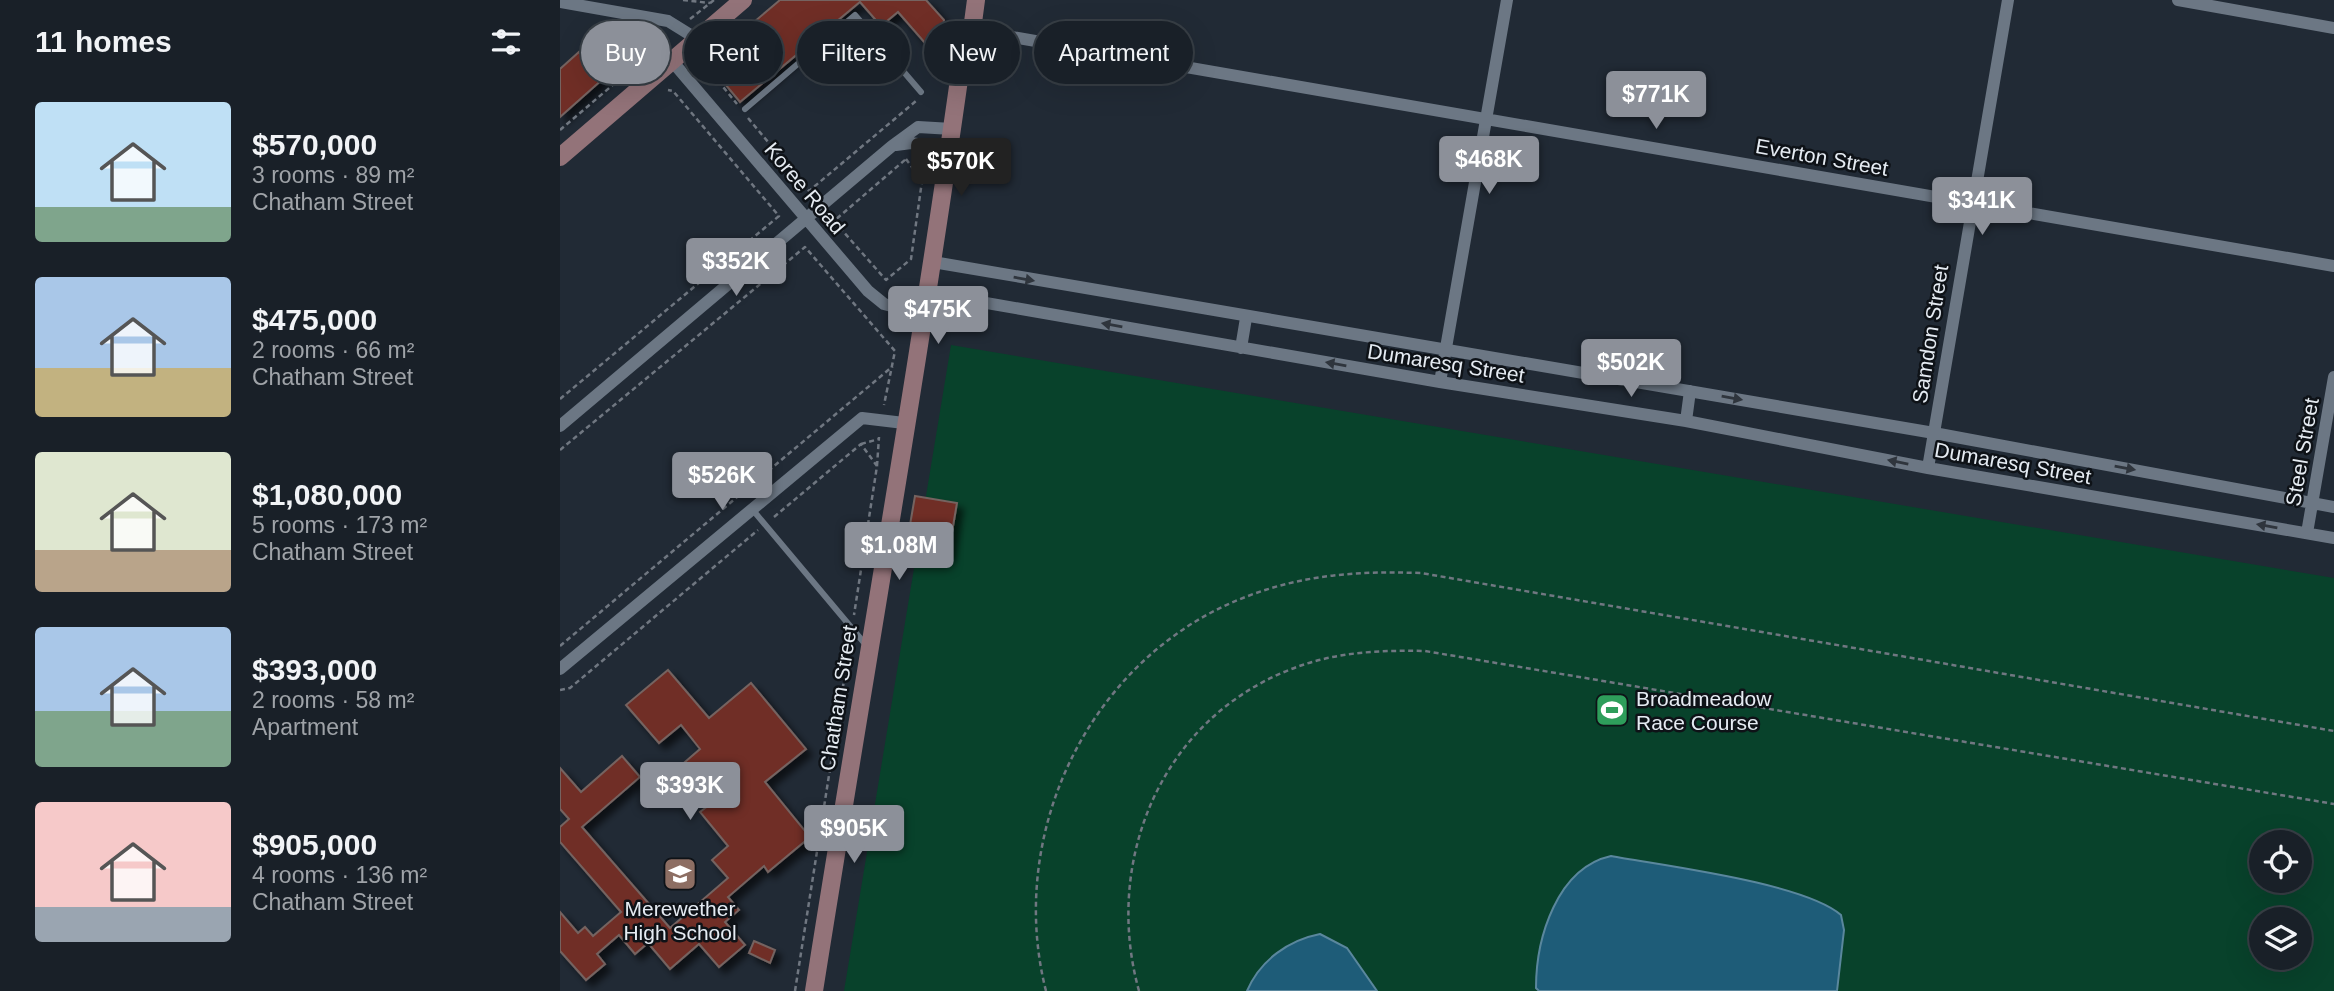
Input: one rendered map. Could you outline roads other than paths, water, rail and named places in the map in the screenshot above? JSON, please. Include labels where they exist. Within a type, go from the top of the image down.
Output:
[{"type":"street","points":[[718,21],[743,0]]},
{"type":"street","name":"Chatham Street","points":[[973,21],[976,0]]},
{"type":"street","points":[[1440,382],[1507,0]]},
{"type":"street","name":"Samdon Street","points":[[1928,468],[1971,202],[2008,0]]},
{"type":"street","points":[[2178,0],[2334,28]]},
{"type":"street","points":[[560,2],[648,17],[684,28]]},
{"type":"street","name":"Everton Street","points":[[1020,38],[2334,266]]},
{"type":"street","points":[[560,157],[684,50]]},
{"type":"street","name":"Koree Road","points":[[672,61],[868,291],[884,304],[925,315]]},
{"type":"street","name":"Chatham Street","points":[[814,991],[904,424],[929,292],[958,84]]},
{"type":"street","points":[[560,426],[892,146],[918,127],[952,129]]},
{"type":"street","points":[[892,146],[911,143],[949,149]]},
{"type":"street","name":"Dumaresq Street","points":[[933,262],[1445,352],[1934,433],[2334,507]]},
{"type":"street","name":"Dumaresq Street","points":[[929,292],[1440,382],[1686,421],[1928,468],[2334,538]]},
{"type":"street","points":[[1241,348],[1246,318]]},
{"type":"street","name":"Steel Street","points":[[2307,533],[2334,377]]},
{"type":"street","points":[[1686,421],[1690,391]]},
{"type":"street","points":[[560,669],[862,418],[904,424]]},
{"type":"lane","points":[[745,109],[855,15],[922,93]]},
{"type":"lane","points":[[752,509],[869,649]]},
{"type":"water","points":[[1611,856],[1732,877],[1797,894],[1823,904],[1841,915],[1844,930],[1837,991],[1539,991],[1536,988],[1540,948],[1553,908],[1576,875],[1592,863]]},
{"type":"water","points":[[1320,934],[1347,948],[1377,991],[1247,991],[1260,970],[1277,953],[1297,941]]},
{"type":"place","name":"Broadmeadow Race Course","points":[[1612,710]]},
{"type":"place","name":"Merewether High School","points":[[680,874]]}]
